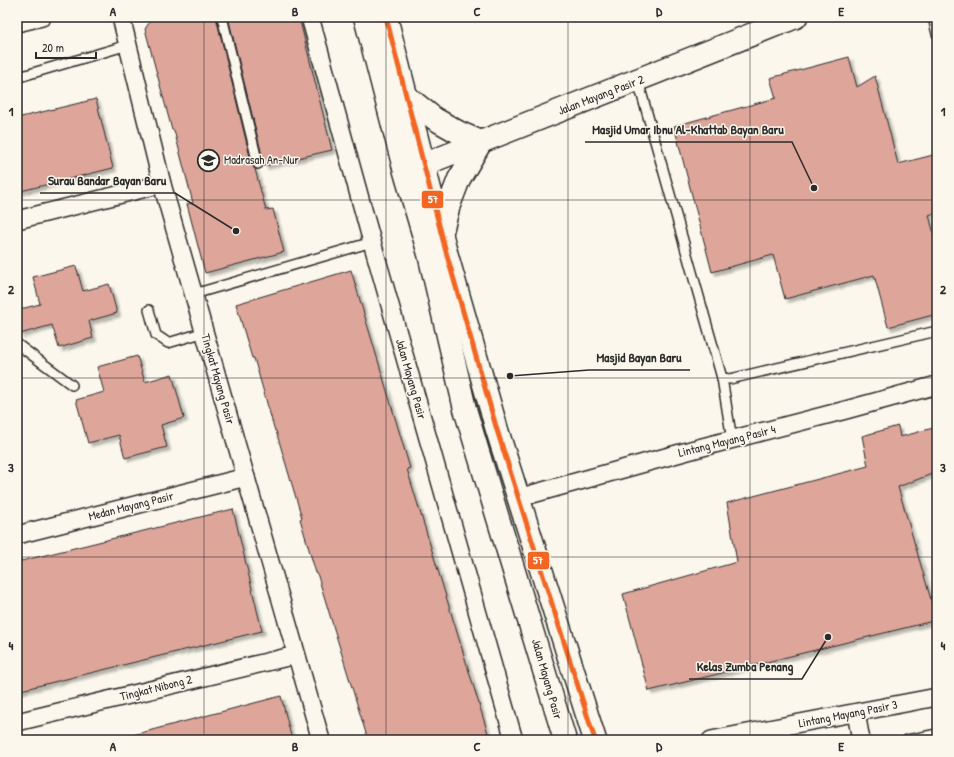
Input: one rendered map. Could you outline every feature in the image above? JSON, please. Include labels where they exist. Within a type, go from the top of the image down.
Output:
[{"type":"street","points":[[17,23],[42,17]]},
{"type":"street","name":"Tingkat Mayang Pasir","points":[[121,17],[162,184],[321,740]]},
{"type":"street","name":"Jalan Mayang Pasir","points":[[310,17],[372,242],[514,740]]},
{"type":"street","name":"Jalan Mayang Pasir","points":[[365,17],[415,169],[441,232],[518,498],[595,740]]},
{"type":"street","name":"Jalan Mayang Pasir","points":[[386,17],[406,96],[415,169],[429,254],[465,409],[563,738]]},
{"type":"street","name":"Jalan Mayang Pasir 2","points":[[415,169],[796,17]]},
{"type":"street","points":[[406,96],[435,119],[458,132],[481,142],[459,179],[441,232]]},
{"type":"street","points":[[17,220],[162,184]]},
{"type":"street","name":"Lintang Mayang Pasir 4","points":[[518,498],[937,385]]},
{"type":"street","name":"Medan Mayang Pasir","points":[[17,535],[246,477]]},
{"type":"street","name":"Tingkat Nibong 2","points":[[17,722],[296,654]]},
{"type":"street","name":"Lintang Mayang Pasir 3","points":[[711,740],[937,697]]},
{"type":"street","points":[[856,713],[861,740]]},
{"type":"lane","points":[[222,17],[258,164]]},
{"type":"lane","points":[[933,17],[937,34]]},
{"type":"lane","points":[[20,77],[128,45]]},
{"type":"lane","points":[[638,81],[722,378],[732,440]]},
{"type":"lane","points":[[194,294],[372,242]]},
{"type":"lane","points":[[149,310],[156,335],[168,343],[205,332]]},
{"type":"lane","points":[[722,378],[730,379],[937,331]]},
{"type":"lane","points":[[17,344],[72,385]]},
{"type":"lane","points":[[907,740],[937,734]]},
{"type":"building","points":[[153,17],[216,17],[252,165],[255,169],[266,210],[273,209],[284,252],[205,273],[187,204],[193,203],[145,29]]},
{"type":"building","points":[[228,17],[299,17],[332,150],[264,166]]},
{"type":"building","points":[[849,57],[857,87],[875,76],[898,164],[937,154],[937,212],[929,215],[937,246],[937,314],[888,327],[874,275],[785,299],[773,255],[712,272],[674,126],[776,98],[770,78]]},
{"type":"building","points":[[96,99],[113,168],[17,192],[17,118]]},
{"type":"building","points":[[76,266],[83,291],[109,284],[117,313],[89,321],[93,338],[59,348],[52,325],[20,334],[17,325],[17,310],[40,304],[33,277]]},
{"type":"building","points":[[351,270],[410,468],[407,469],[490,740],[368,740],[316,573],[300,519],[302,518],[254,358],[252,358],[236,304]]},
{"type":"building","points":[[137,356],[145,382],[172,374],[184,418],[161,425],[167,447],[125,458],[119,435],[88,443],[76,400],[104,392],[97,367]]},
{"type":"building","points":[[898,426],[900,437],[937,427],[937,472],[898,487],[937,620],[649,691],[623,594],[737,562],[727,503],[868,466],[862,436]]},
{"type":"building","points":[[233,509],[262,631],[17,691],[17,562]]},
{"type":"building","points":[[281,696],[292,740],[133,740],[133,735]]},
{"type":"transit line","name":"57","points":[[386,17],[446,252],[497,430],[595,740]]},
{"type":"place","name":"Madrasah An-Nur","points":[[209,160]]},
{"type":"place","name":"Masjid Umar Ibnu Al-Khattab Bayan Baru","points":[[814,188]]},
{"type":"place","name":"Surau Bandar Bayan Baru","points":[[236,231]]},
{"type":"place","name":"Masjid Bayan Baru","points":[[510,376]]},
{"type":"place","name":"Kelas Zumba Penang","points":[[828,637]]}]
